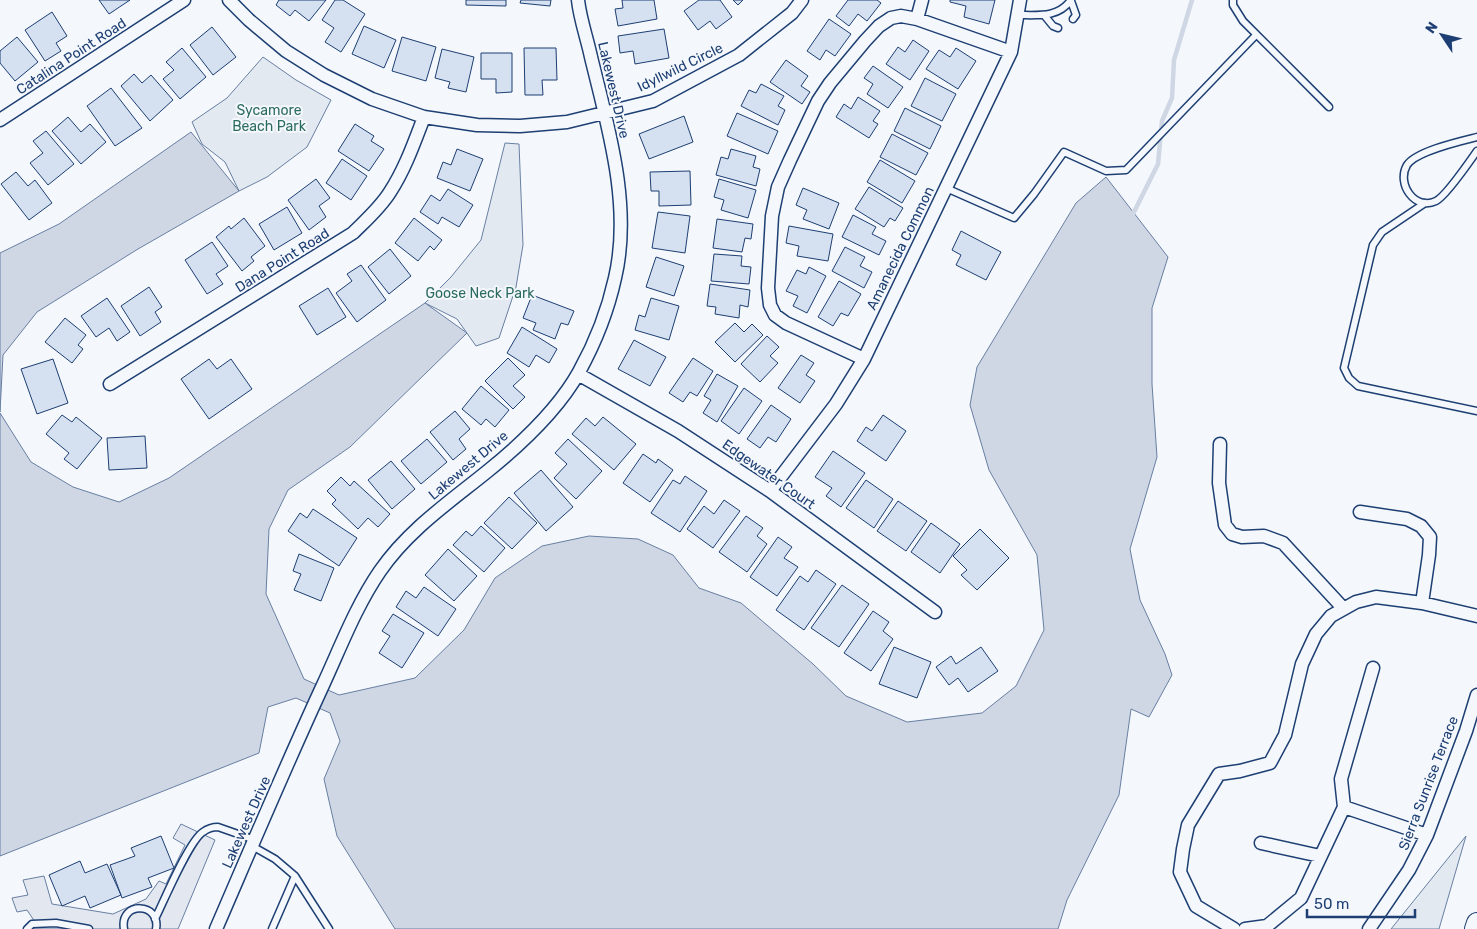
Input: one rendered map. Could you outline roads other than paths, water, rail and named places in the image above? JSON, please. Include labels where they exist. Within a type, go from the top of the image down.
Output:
[{"type":"main road","points":[[1475,929],[1477,923]]},
{"type":"street","name":"Catalina Point Road","points":[[0,120],[184,0]]},
{"type":"street","name":"Idyllwild Circle","points":[[229,0],[249,20],[286,51],[324,75],[372,99],[424,117],[477,125],[520,126],[566,122],[653,101],[739,55],[792,13],[802,0]]},
{"type":"street","name":"Lakewest Drive","points":[[216,929],[359,604],[381,570],[406,539],[440,508],[491,468],[537,426],[578,374],[599,331],[616,276],[621,229],[620,190],[605,113],[578,0]]},
{"type":"street","points":[[917,19],[922,0]]},
{"type":"street","name":"Amanecida Common","points":[[770,492],[836,404],[864,359],[1011,52],[1020,0]]},
{"type":"street","points":[[864,359],[786,324],[775,315],[770,305],[768,288],[772,216],[778,187],[814,109],[830,84],[879,26],[891,18],[901,16],[917,19],[1011,52]]},
{"type":"street","name":"Dana Point Road","points":[[110,384],[353,233],[376,211],[389,193],[400,174],[424,117]]},
{"type":"street","name":"Edgewater Court","points":[[578,374],[678,430],[770,492],[935,612]]},
{"type":"street","points":[[1220,444],[1219,483],[1225,525],[1232,534],[1242,537],[1264,536],[1283,543],[1343,608]]},
{"type":"street","points":[[1360,512],[1407,520],[1421,526],[1430,537],[1422,603]]},
{"type":"street","points":[[1234,929],[1196,906],[1180,872],[1188,824],[1219,774],[1270,763],[1285,735],[1302,664],[1316,634],[1331,616],[1343,608],[1356,602],[1376,597],[1422,603],[1477,616]]},
{"type":"street","points":[[1245,929],[1267,926],[1301,898],[1344,807],[1341,778],[1373,668]]},
{"type":"street","name":"Sierra Sunrise Terrace","points":[[1369,929],[1409,870],[1427,835],[1466,731],[1477,695]]},
{"type":"street","points":[[1344,807],[1427,835]]},
{"type":"street","points":[[1261,843],[1320,856]]},
{"type":"lane","points":[[1018,15],[1053,14],[1065,8],[1071,0]]},
{"type":"lane","points":[[1071,0],[1076,15],[1073,19]]},
{"type":"lane","points":[[1233,0],[1233,4],[1243,21],[1329,108]]},
{"type":"lane","points":[[1044,15],[1053,26],[1058,28]]},
{"type":"lane","points":[[946,188],[1014,218],[1064,152],[1106,171],[1126,170],[1256,35]]},
{"type":"lane","points":[[1425,203],[1414,199],[1406,189],[1404,177],[1407,165],[1418,156],[1477,137]]},
{"type":"lane","points":[[1477,150],[1437,201],[1425,203],[1382,232],[1373,245],[1344,368],[1349,378],[1358,386],[1477,411]]},
{"type":"lane","points":[[155,919],[192,845],[202,832],[212,827],[218,827],[253,843],[295,876],[329,929]]},
{"type":"lane","points":[[272,929],[295,876]]},
{"type":"lane","points":[[124,929],[123,920],[134,909],[147,910],[152,913],[156,929]]},
{"type":"lane","points":[[27,929],[32,924],[56,923],[89,929]]},
{"type":"waterway","points":[[1133,214],[1158,164],[1162,121],[1172,98],[1174,60],[1192,0]]},
{"type":"park label","name":"Sycamore Beach Park","points":[[269,118]]},
{"type":"park label","name":"Goose Neck Park","points":[[480,293]]}]
